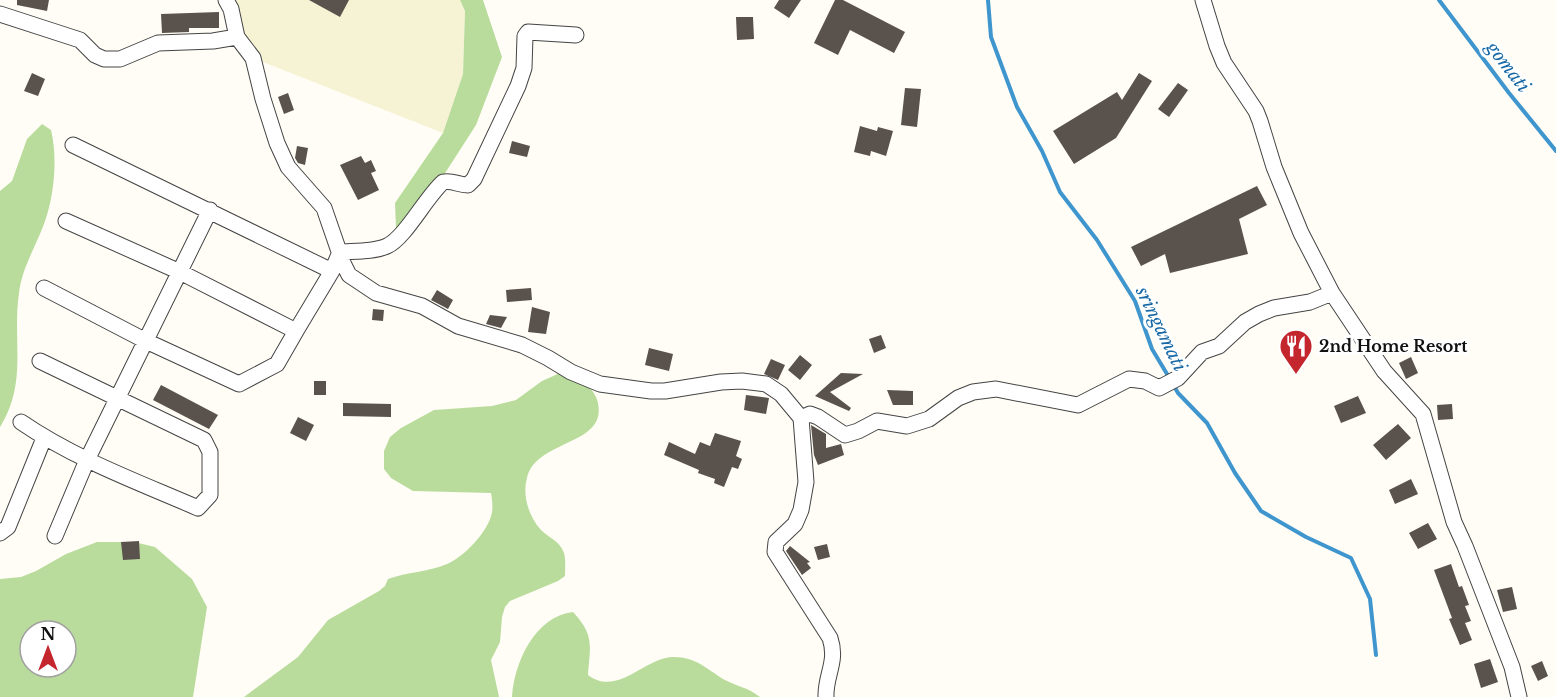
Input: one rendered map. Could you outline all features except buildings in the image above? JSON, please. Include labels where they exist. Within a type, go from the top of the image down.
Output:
[{"type":"street","points":[[226,0],[231,9],[237,37],[253,58],[262,99],[277,143],[288,167],[324,208],[349,275],[376,293],[422,306],[458,326],[522,345],[571,372],[600,384],[665,391],[721,382],[760,383],[766,384],[781,394],[801,418],[806,482],[801,510],[795,524],[776,542],[775,552],[830,638],[834,650],[825,688],[826,697]]},
{"type":"street","points":[[1203,0],[1216,46],[1224,63],[1256,111],[1286,200],[1332,293],[1384,371],[1423,414],[1454,522],[1512,667],[1519,697]]},
{"type":"street","points":[[0,15],[80,40],[95,55],[104,59],[120,59],[158,43],[213,41],[237,37]]},
{"type":"street","points":[[340,252],[388,246],[443,182],[451,180],[461,185],[468,185],[474,179],[518,86],[524,68],[525,36],[528,32],[576,35]]},
{"type":"street","points":[[73,145],[332,271]]},
{"type":"street","points":[[55,536],[87,460],[210,210]]},
{"type":"street","points":[[66,221],[180,272],[296,331]]},
{"type":"street","points":[[44,288],[239,384],[277,364],[332,271],[340,252]]},
{"type":"street","points":[[801,418],[810,414],[818,417],[845,435],[877,421],[907,426],[929,419],[958,398],[973,392],[996,389],[1078,405],[1129,380],[1144,381],[1159,388],[1178,378],[1202,352],[1219,346],[1245,322],[1259,314],[1274,308],[1310,302],[1332,293]]},
{"type":"street","points":[[21,422],[44,438],[87,460],[198,508],[210,495],[210,452],[204,440],[40,361]]},
{"type":"street","points":[[0,533],[8,527],[44,438]]},
{"type":"shaded area","points":[[223,0],[460,0],[465,11],[463,74],[443,133],[253,58]]},
{"type":"green space","points":[[460,0],[483,0],[502,57],[476,125],[431,195],[396,228],[395,203],[443,133],[463,74],[465,11]]},
{"type":"green space","points":[[42,124],[51,130],[53,141],[52,190],[44,224],[26,267],[19,293],[14,394],[0,427],[0,191],[12,181],[27,139]]},
{"type":"green space","points":[[560,373],[593,391],[598,403],[598,417],[592,427],[582,435],[543,456],[533,465],[527,478],[525,492],[530,513],[541,530],[562,549],[565,559],[565,576],[510,601],[505,607],[500,642],[491,660],[499,697],[244,697],[298,657],[328,620],[379,591],[388,579],[432,569],[454,561],[475,542],[486,527],[492,512],[491,493],[413,491],[391,478],[384,469],[384,451],[390,437],[401,428],[434,410],[492,406],[516,400],[542,381]]},
{"type":"green space","points":[[97,542],[134,542],[155,547],[192,579],[207,607],[193,697],[0,697],[0,579],[21,577],[66,554]]},
{"type":"green space","points":[[573,612],[585,628],[590,641],[588,675],[599,681],[620,680],[661,659],[680,657],[699,664],[760,697],[512,697],[517,670],[529,643],[548,622],[560,615]]},
{"type":"waterway","name":"sringamati","points":[[988,0],[991,37],[1017,107],[1042,151],[1060,192],[1097,240],[1135,301],[1152,349],[1170,379]]},
{"type":"waterway","name":"gomati","points":[[1439,0],[1556,151]]},
{"type":"waterway","name":"sringamati","points":[[1174,386],[1207,423],[1235,473],[1261,511],[1306,537],[1351,558],[1370,599],[1376,655]]},
{"type":"place","name":"2nd Home Resort","points":[[1296,375]]}]
